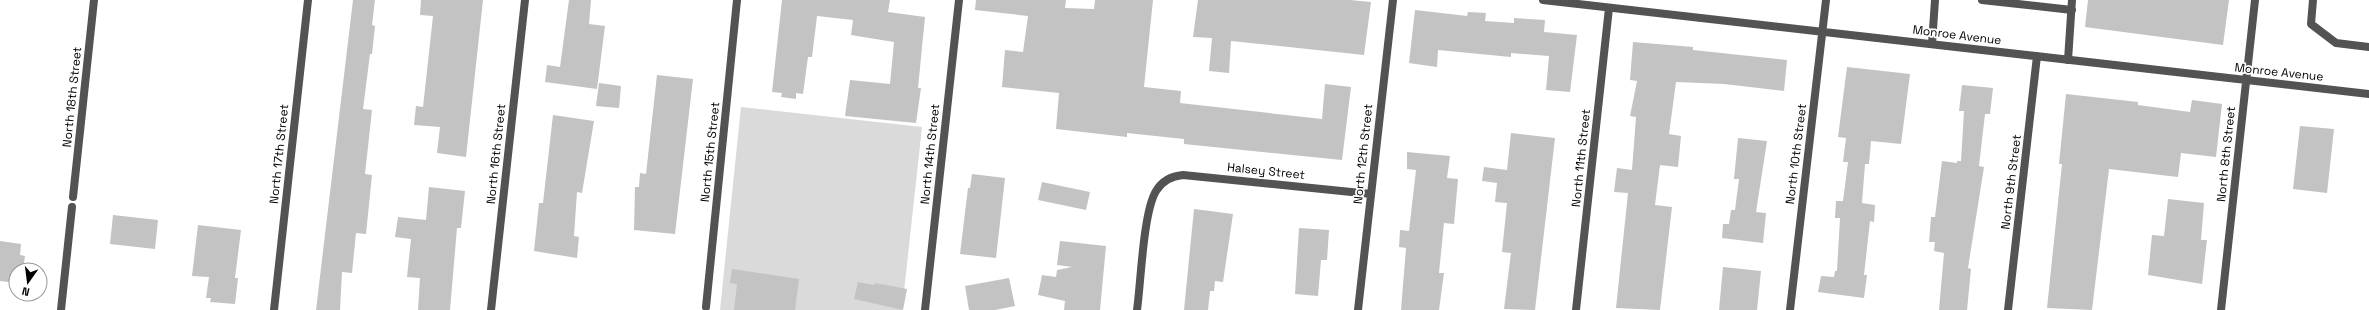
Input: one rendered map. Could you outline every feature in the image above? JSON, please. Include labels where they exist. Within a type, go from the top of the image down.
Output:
[{"type":"street","name":"North 18th Street","points":[[73,197],[94,0]]},
{"type":"street","name":"North 17th Street","points":[[274,310],[308,0]]},
{"type":"street","name":"North 16th Street","points":[[491,310],[524,0]]},
{"type":"street","name":"North 15th Street","points":[[706,307],[737,0]]},
{"type":"street","name":"North 14th Street","points":[[925,310],[959,0]]},
{"type":"street","name":"North 12th Street","points":[[1358,310],[1393,0]]},
{"type":"street","name":"Monroe Avenue","points":[[1543,0],[2369,94]]},
{"type":"street","name":"North 10th Street","points":[[1790,310],[1826,0]]},
{"type":"street","points":[[1932,44],[1935,0]]},
{"type":"street","points":[[1982,0],[2072,10]]},
{"type":"street","points":[[2068,60],[2072,0]]},
{"type":"street","name":"North 8th Street","points":[[2221,310],[2255,0]]},
{"type":"street","points":[[2313,0],[2311,24],[2336,43],[2369,47]]},
{"type":"street","name":"North 11th Street","points":[[1576,310],[1609,8]]},
{"type":"street","name":"North 9th Street","points":[[2008,310],[2037,56]]},
{"type":"street","name":"Halsey Street","points":[[1137,310],[1149,211],[1152,200],[1161,184],[1175,175],[1371,194]]},
{"type":"street","points":[[61,310],[72,207]]},
{"type":"shaded area","points":[[741,107],[922,127],[902,310],[720,310]]},
{"type":"building","points":[[353,0],[375,0],[372,25],[375,26],[372,54],[370,54],[363,109],[372,110],[365,174],[372,175],[366,234],[356,233],[352,273],[342,272],[340,310],[316,310]]},
{"type":"building","points":[[421,0],[483,0],[466,157],[437,153],[440,127],[414,125],[416,106],[423,107],[433,16],[420,15]]},
{"type":"building","points":[[569,0],[591,0],[589,24],[605,26],[597,89],[545,82],[547,65],[560,67]]},
{"type":"building","points":[[782,0],[890,0],[888,12],[925,17],[918,88],[921,88],[916,123],[845,116],[850,80],[890,84],[894,42],[851,35],[853,20],[817,16],[812,57],[808,57],[803,94],[796,93],[796,99],[781,97],[782,93],[772,92]]},
{"type":"building","points":[[976,0],[1066,0],[1065,8],[1094,9],[1095,0],[1153,0],[1144,87],[1181,91],[1180,103],[1322,119],[1325,84],[1351,87],[1342,160],[1184,144],[1184,139],[1127,133],[1127,137],[1056,129],[1059,93],[1002,87],[1005,50],[1023,52],[1028,16],[975,10]]},
{"type":"building","points":[[1198,0],[1350,0],[1371,2],[1364,55],[1231,41],[1229,73],[1209,71],[1212,38],[1193,37]]},
{"type":"building","points":[[2088,0],[2229,0],[2223,45],[2085,27]]},
{"type":"building","points":[[1415,10],[1467,16],[1468,12],[1486,13],[1485,21],[1514,23],[1514,18],[1545,20],[1544,32],[1577,35],[1570,92],[1546,90],[1549,56],[1511,53],[1511,57],[1438,50],[1437,67],[1409,63]]},
{"type":"building","points":[[1633,42],[1693,47],[1693,50],[1787,60],[1784,91],[1724,84],[1676,82],[1669,134],[1681,136],[1678,167],[1660,165],[1655,205],[1672,207],[1660,310],[1616,308],[1628,193],[1614,192],[1617,168],[1632,170],[1636,117],[1630,116],[1637,81],[1630,80]]},
{"type":"building","points":[[1847,67],[1910,74],[1901,144],[1871,141],[1869,164],[1865,164],[1862,203],[1875,205],[1874,222],[1870,221],[1864,275],[1867,275],[1864,298],[1818,292],[1821,276],[1834,277],[1835,271],[1837,271],[1840,218],[1835,218],[1836,201],[1843,201],[1848,162],[1843,162],[1846,138],[1838,137]]},
{"type":"building","points":[[657,75],[693,79],[675,234],[634,230],[635,187],[639,187],[640,173],[646,174]]},
{"type":"building","points":[[599,83],[621,86],[619,108],[596,106]]},
{"type":"building","points":[[1962,85],[1993,88],[1990,114],[1985,114],[1979,166],[1984,167],[1968,268],[1971,269],[1967,310],[1939,310],[1944,253],[1934,251],[1935,242],[1929,242],[1931,217],[1935,217],[1942,161],[1957,163],[1957,161],[1961,161],[1964,111],[1959,111]]},
{"type":"building","points":[[2066,94],[2138,102],[2138,105],[2190,112],[2192,100],[2222,104],[2216,157],[2181,153],[2178,177],[2109,169],[2092,310],[2047,308],[2062,164],[2059,164]]},
{"type":"building","points":[[553,115],[594,121],[582,193],[577,192],[574,236],[579,237],[577,258],[534,251],[539,203],[543,203]]},
{"type":"building","points":[[2300,126],[2334,129],[2327,193],[2293,189]]},
{"type":"building","points":[[1511,133],[1555,138],[1535,310],[1504,309],[1511,253],[1502,252],[1507,203],[1495,202],[1497,183],[1482,181],[1484,167],[1507,170]]},
{"type":"building","points":[[1738,138],[1767,141],[1756,212],[1766,213],[1763,243],[1722,238],[1723,224],[1729,224],[1731,210],[1735,210],[1739,179],[1734,179]]},
{"type":"building","points":[[1407,152],[1450,156],[1447,178],[1458,179],[1454,224],[1444,223],[1439,273],[1444,273],[1439,310],[1401,310],[1406,248],[1399,247],[1400,230],[1409,231],[1416,170],[1407,169]]},
{"type":"building","points":[[972,174],[1005,178],[996,258],[960,254],[968,188],[970,188]]},
{"type":"building","points":[[1042,182],[1090,192],[1086,210],[1038,200]]},
{"type":"building","points":[[429,187],[465,191],[461,228],[457,228],[450,310],[418,310],[420,278],[407,277],[411,239],[395,237],[398,217],[426,220]]},
{"type":"building","points":[[2168,199],[2204,203],[2201,240],[2207,240],[2202,284],[2148,275],[2152,235],[2164,236]]},
{"type":"building","points":[[1194,209],[1233,214],[1223,282],[1215,281],[1214,291],[1210,291],[1208,310],[1184,310]]},
{"type":"building","points":[[113,215],[158,220],[155,249],[110,244]]},
{"type":"building","points":[[198,225],[241,230],[235,278],[238,278],[235,304],[210,302],[211,298],[206,298],[209,277],[192,276]]},
{"type":"building","points":[[1299,228],[1329,230],[1327,260],[1321,260],[1318,296],[1295,294]]},
{"type":"building","points":[[0,241],[21,244],[20,255],[25,256],[24,262],[8,262],[8,282],[0,281]]},
{"type":"building","points":[[1060,241],[1106,246],[1100,310],[1064,310],[1065,301],[1038,295],[1042,275],[1056,277],[1057,270],[1072,267],[1057,265]]},
{"type":"building","points":[[1723,267],[1761,271],[1757,310],[1719,310]]},
{"type":"building","points":[[732,269],[799,279],[795,310],[734,310],[737,284],[730,283]]},
{"type":"building","points":[[1009,278],[1015,306],[995,310],[969,310],[965,286]]},
{"type":"building","points":[[858,282],[874,285],[875,283],[907,289],[903,310],[854,299]]}]
